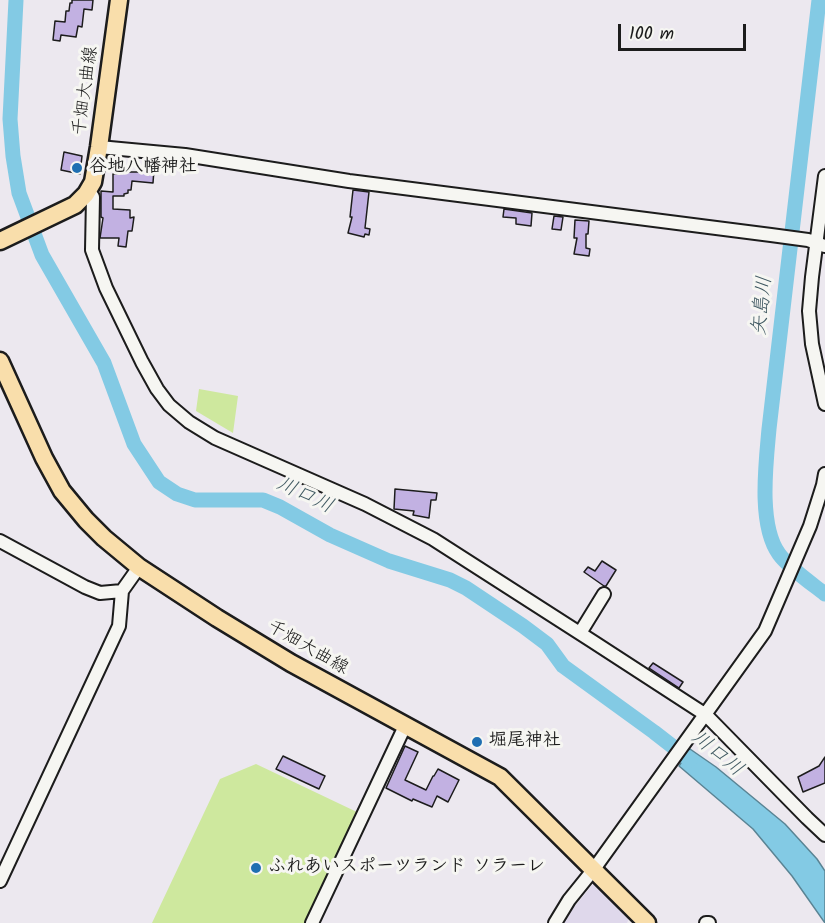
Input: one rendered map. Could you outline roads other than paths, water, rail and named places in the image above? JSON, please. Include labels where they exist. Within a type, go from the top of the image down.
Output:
[{"type":"main road","name":"千畑大曲線","points":[[0,242],[75,205],[86,194],[93,182],[119,0]]},
{"type":"main road","name":"千畑大曲線","points":[[0,361],[44,458],[62,491],[104,538],[139,567],[291,663],[500,777],[647,923]]},
{"type":"street","points":[[99,147],[185,155],[370,184],[771,235],[817,243]]},
{"type":"street","points":[[825,176],[809,311],[812,344],[825,404]]},
{"type":"street","points":[[88,189],[93,197],[92,250],[106,288],[150,379],[169,405],[189,422],[215,438],[365,504],[433,539],[580,633],[703,720],[825,835]]},
{"type":"street","points":[[555,923],[569,900],[703,720],[765,631],[813,516],[825,474]]},
{"type":"street","points":[[0,540],[85,587],[100,593],[122,591]]},
{"type":"street","points":[[0,881],[119,626],[122,591],[139,567]]},
{"type":"street","points":[[580,633],[604,594]]},
{"type":"street","points":[[312,923],[405,726]]},
{"type":"water","points":[[690,749],[716,767],[785,824],[817,859],[825,871],[825,923],[792,876],[753,829],[679,766]]},
{"type":"waterway","name":"川口川","points":[[16,0],[10,119],[19,193],[42,255],[104,363],[134,444],[159,482],[177,494],[195,500],[263,500],[330,535],[389,561],[450,580],[466,588],[547,644],[563,666],[690,760]]},
{"type":"waterway","name":"矢島川","points":[[819,0],[769,429],[765,493],[768,527],[772,542],[779,554],[794,570],[825,594]]},
{"type":"place","name":"谷地八幡神社","points":[[77,168]]},
{"type":"place","name":"堀尾神社","points":[[477,742]]},
{"type":"place","name":"ふれあいスポーツランド ソラーレ","points":[[256,868]]}]
